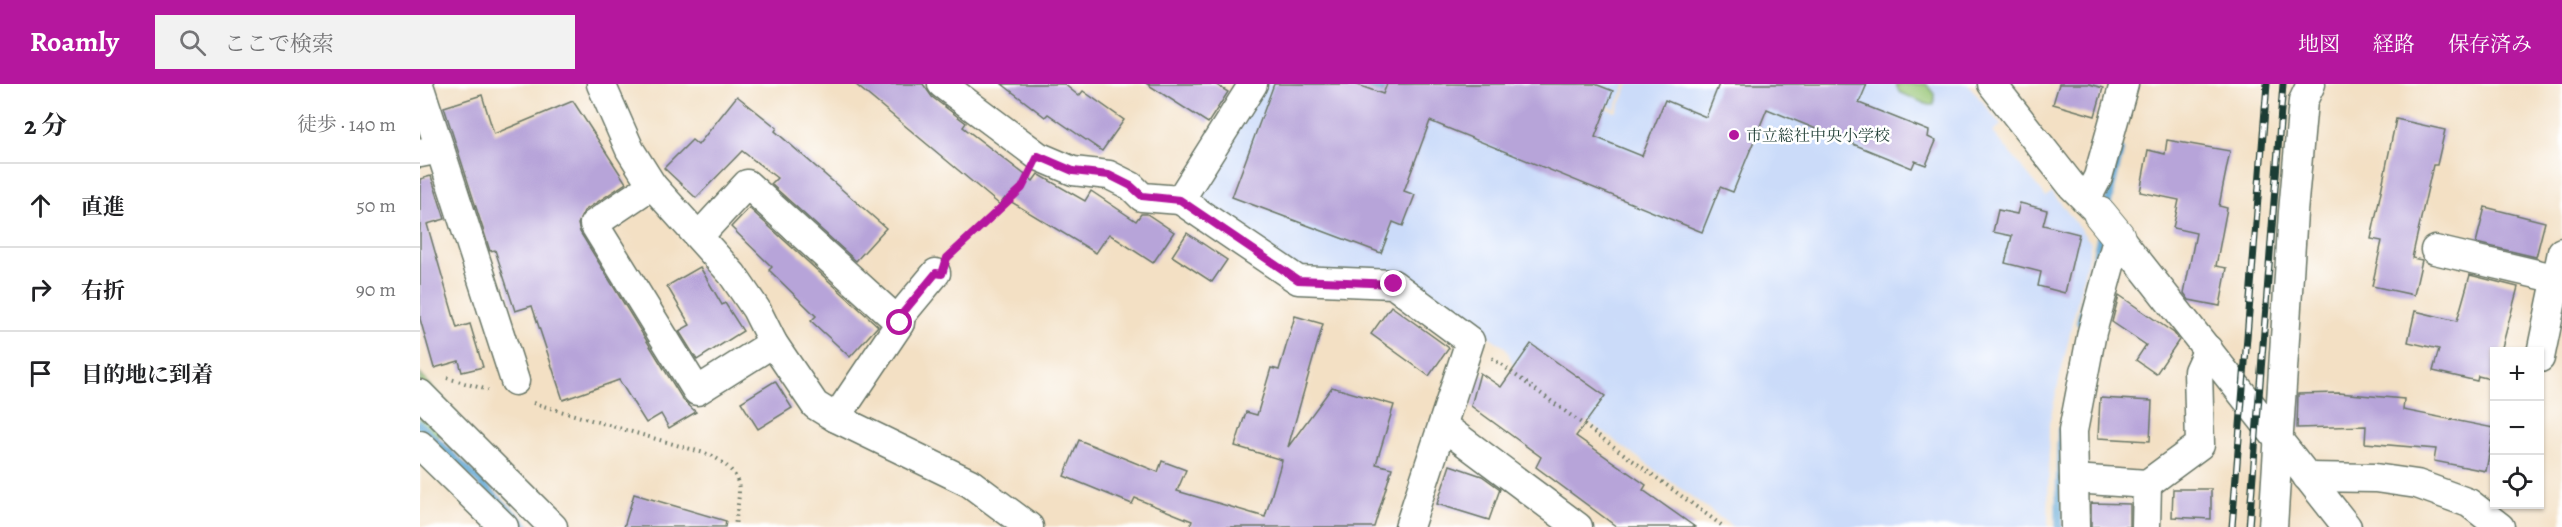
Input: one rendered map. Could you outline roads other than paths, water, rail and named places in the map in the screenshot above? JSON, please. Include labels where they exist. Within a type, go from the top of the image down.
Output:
[{"type":"street","points":[[601,84],[630,150],[652,185],[732,274],[756,309],[773,344],[815,405],[836,418],[970,483],[1029,527]]},
{"type":"street","points":[[942,84],[1038,156],[1073,171],[1109,175],[1131,186],[1142,196],[1180,200],[1298,280],[1394,284],[1470,341],[1409,527]]},
{"type":"street","points":[[1992,84],[2208,349],[2347,527]]},
{"type":"street","points":[[2075,527],[2073,431],[2092,332],[2104,220],[2098,177],[2124,84]]},
{"type":"street","points":[[2273,527],[2280,443],[2292,212],[2303,101],[2311,84]]},
{"type":"street","points":[[1180,200],[1246,86]]},
{"type":"street","points":[[420,88],[430,151],[514,392]]},
{"type":"street","points":[[699,236],[747,184],[900,323],[836,418]]},
{"type":"street","points":[[652,185],[594,224],[697,391],[773,344]]},
{"type":"street","points":[[2435,250],[2558,265],[2542,347]]},
{"type":"street","points":[[897,320],[936,273]]},
{"type":"street","points":[[2074,479],[2147,484],[2200,445],[2198,371],[2208,349]]},
{"type":"street","points":[[430,385],[554,527]]},
{"type":"street","points":[[1443,426],[1570,524]]},
{"type":"street","points":[[420,445],[504,527]]},
{"type":"street","points":[[2307,477],[2375,477],[2417,484],[2469,503],[2500,527]]},
{"type":"street","points":[[2146,527],[2147,484]]},
{"type":"street","points":[[2508,527],[2511,509]]},
{"type":"water","points":[[1355,84],[1387,84],[1383,94]]},
{"type":"waterway","points":[[2106,211],[2120,151]]},
{"type":"waterway","points":[[2080,322],[2102,230]]},
{"type":"waterway","points":[[420,425],[527,527]]},
{"type":"waterway","points":[[2059,527],[2061,430]]},
{"type":"railway","points":[[2232,527],[2267,84]]},
{"type":"railway","points":[[2249,527],[2283,84]]},
{"type":"place","name":"市立総社中央小学校","points":[[1734,135]]}]
